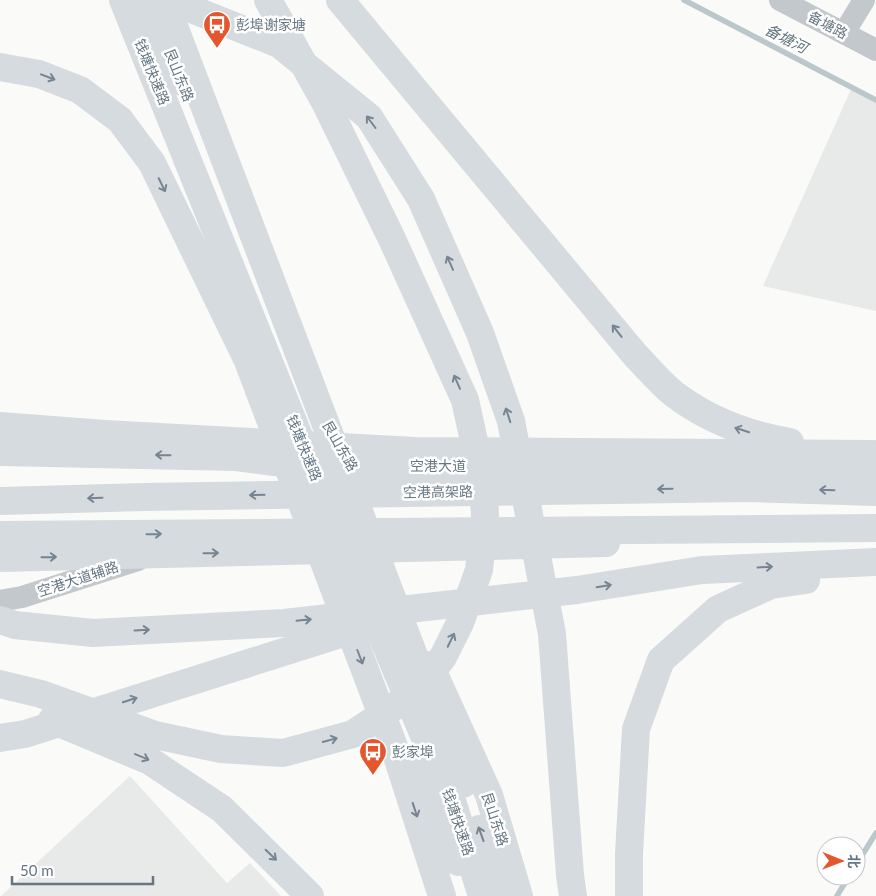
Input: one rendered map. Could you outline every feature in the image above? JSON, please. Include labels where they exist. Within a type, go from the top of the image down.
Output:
[{"type":"main road","points":[[115,0],[236,292],[336,550],[405,710],[470,896]]},
{"type":"main road","name":"钱塘快速路","points":[[123,0],[330,513],[453,804],[482,896]]},
{"type":"main road","points":[[139,0],[184,6],[279,44],[369,118],[421,199],[480,333],[511,421],[552,634],[573,896]]},
{"type":"main road","name":"艮山东路","points":[[148,0],[323,418],[355,466],[379,548],[489,796],[519,896]]},
{"type":"main road","name":"钱塘快速路","points":[[164,0],[447,739],[504,896]]},
{"type":"main road","points":[[0,684],[41,694],[155,735],[221,748],[283,753],[353,734],[416,692],[443,657],[460,623],[479,570],[485,515],[483,482],[465,400],[392,239],[326,104],[268,0]]},
{"type":"main road","points":[[340,0],[636,356],[674,393],[699,410],[738,429],[876,459]]},
{"type":"main road","points":[[0,67],[39,74],[80,90],[120,120],[152,163],[248,361],[394,744],[442,896]]},
{"type":"main road","points":[[0,426],[105,434],[415,451],[876,459]]},
{"type":"main road","name":"空港大道","points":[[0,452],[236,457],[305,466],[876,459]]},
{"type":"main road","name":"空港高架路","points":[[0,501],[748,488],[876,492]]},
{"type":"main road","points":[[0,535],[876,528]]},
{"type":"main road","points":[[0,558],[706,541],[876,541]]},
{"type":"main road","points":[[0,738],[25,734],[388,619],[471,602],[577,590],[702,570],[876,562]]},
{"type":"main road","points":[[629,896],[629,854],[636,729],[661,660],[718,609],[771,585],[876,568]]},
{"type":"main road","points":[[0,620],[15,625],[93,633],[284,623],[577,590]]},
{"type":"main road","points":[[0,698],[150,761],[222,809],[310,896]]},
{"type":"street","name":"备塘路","points":[[780,0],[876,50]]},
{"type":"street","points":[[844,33],[864,0]]},
{"type":"street","name":"空港大道辅路","points":[[0,601],[22,597],[156,554]]},
{"type":"shaded area","points":[[852,87],[876,100],[876,311],[763,286]]},
{"type":"shaded area","points":[[130,776],[227,883],[250,863],[281,896],[1,896]]},
{"type":"waterway","name":"备塘河","points":[[684,0],[876,100]]},
{"type":"waterway","points":[[866,849],[876,833]]},
{"type":"waterway","points":[[837,896],[843,886]]},
{"type":"place","name":"彭埠谢家塘","points":[[217,49]]},
{"type":"place","name":"彭家埠","points":[[373,776]]}]
